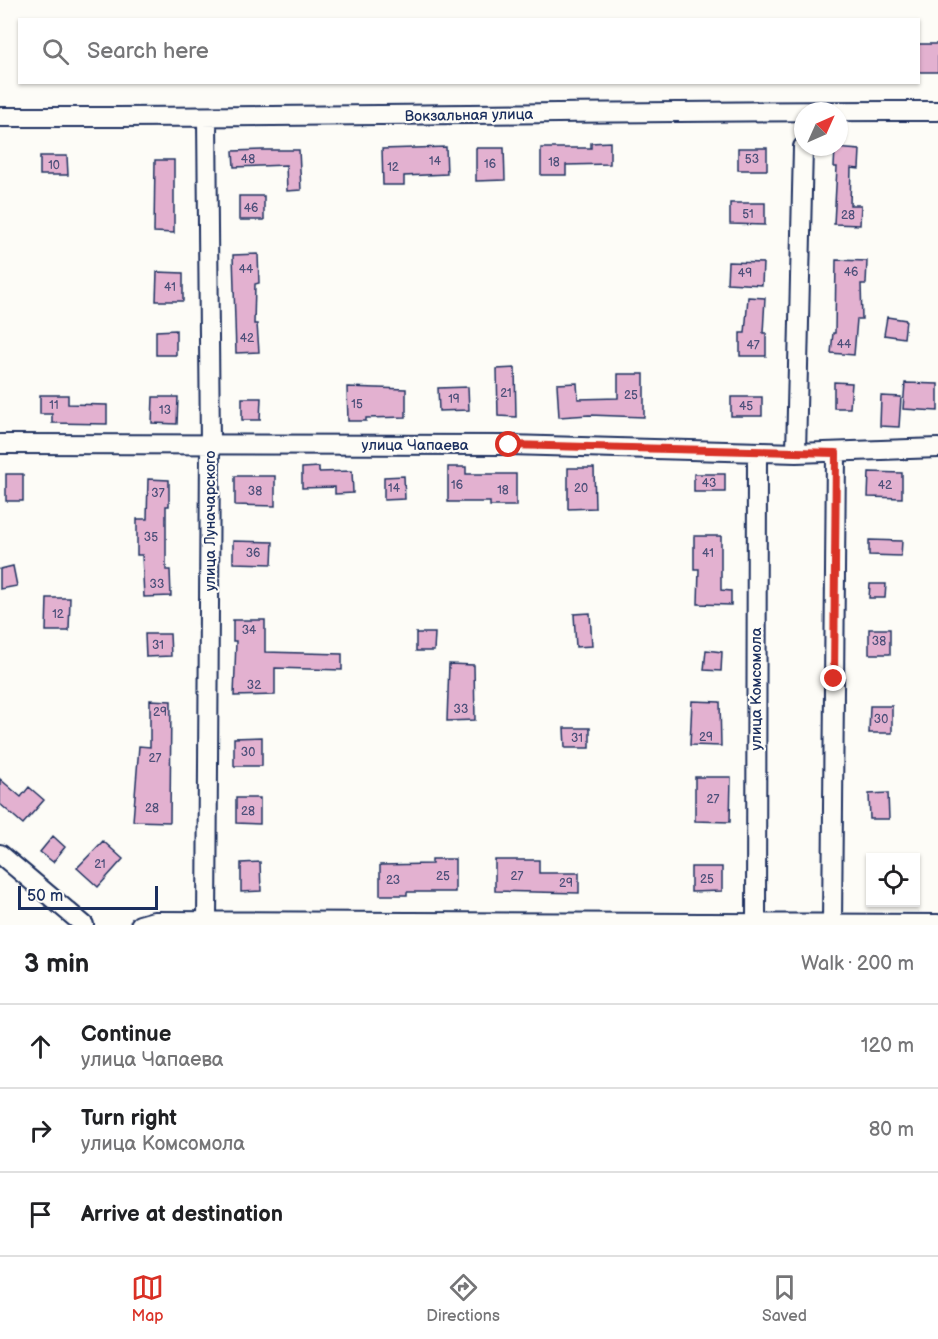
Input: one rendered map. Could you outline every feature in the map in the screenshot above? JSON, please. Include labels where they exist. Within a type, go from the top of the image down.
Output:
[{"type":"street","name":"Вокзальная улица","points":[[0,117],[794,111]]},
{"type":"street","name":"Вокзальная улица","points":[[848,111],[938,111]]},
{"type":"street","name":"улица Луначарского","points":[[207,117],[210,445],[207,923]]},
{"type":"street","points":[[796,453],[803,156]]},
{"type":"street","name":"улица Чапаева","points":[[0,444],[509,445],[796,453],[938,448]]},
{"type":"street","name":"улица Комсомола","points":[[756,925],[757,452]]},
{"type":"street","points":[[832,924],[836,453]]},
{"type":"street","points":[[0,854],[84,925]]},
{"type":"street","points":[[140,925],[154,921],[938,924]]},
{"type":"building","points":[[920,44],[938,44],[938,72],[920,72]]},
{"type":"building","points":[[610,142],[610,164],[566,165],[566,175],[541,175],[541,148],[591,148],[591,143]]},
{"type":"building","points":[[446,147],[447,174],[404,176],[404,185],[383,185],[382,149]]},
{"type":"building","points":[[476,148],[504,148],[505,180],[476,181]]},
{"type":"building","points":[[738,148],[767,148],[767,170],[738,170]]},
{"type":"building","points":[[848,149],[860,150],[859,169],[851,168],[850,205],[861,205],[860,225],[834,224],[837,167],[834,167],[835,156],[848,156]]},
{"type":"building","points":[[299,150],[301,190],[287,191],[286,165],[234,167],[233,151]]},
{"type":"building","points":[[40,156],[67,156],[68,175],[40,175]]},
{"type":"building","points":[[155,160],[174,160],[174,233],[154,232]]},
{"type":"building","points":[[239,196],[264,196],[264,220],[239,220]]},
{"type":"building","points":[[730,203],[765,203],[765,225],[730,224]]},
{"type":"building","points":[[258,254],[259,283],[255,284],[254,324],[257,324],[259,352],[236,353],[233,255]]},
{"type":"building","points":[[836,260],[867,261],[866,284],[861,284],[862,319],[857,319],[854,355],[831,353],[833,333],[835,333]]},
{"type":"building","points":[[728,262],[763,263],[762,285],[727,283]]},
{"type":"building","points":[[157,272],[183,273],[183,301],[156,301]]},
{"type":"building","points":[[748,297],[765,298],[763,333],[766,333],[766,356],[740,356],[740,333],[745,333]]},
{"type":"building","points":[[887,317],[906,320],[904,338],[884,335]]},
{"type":"building","points":[[176,330],[176,355],[156,355],[156,331]]},
{"type":"building","points":[[515,368],[516,417],[498,416],[497,369]]},
{"type":"building","points":[[618,374],[644,374],[644,417],[589,415],[559,417],[557,384],[577,383],[578,399],[618,398]]},
{"type":"building","points":[[834,382],[852,383],[850,408],[834,408]]},
{"type":"building","points":[[905,383],[938,384],[938,411],[903,409]]},
{"type":"building","points":[[347,387],[406,389],[406,417],[348,421]]},
{"type":"building","points":[[468,387],[469,410],[439,411],[438,388]]},
{"type":"building","points":[[40,395],[68,395],[68,404],[107,405],[107,424],[52,423],[52,414],[40,414]]},
{"type":"building","points":[[881,396],[901,397],[899,427],[880,426]]},
{"type":"building","points":[[153,397],[178,397],[177,424],[152,423]]},
{"type":"building","points":[[731,397],[762,397],[762,416],[731,416]]},
{"type":"building","points":[[242,398],[261,398],[260,420],[242,420]]},
{"type":"building","points":[[319,467],[319,472],[352,471],[353,493],[335,494],[335,487],[302,488],[302,468]]},
{"type":"building","points":[[448,467],[466,467],[466,474],[516,474],[516,506],[490,506],[490,502],[448,502]]},
{"type":"building","points":[[568,468],[594,468],[595,508],[568,509]]},
{"type":"building","points":[[869,472],[902,473],[902,498],[868,497]]},
{"type":"building","points":[[6,474],[23,474],[23,501],[6,501]]},
{"type":"building","points":[[694,474],[725,474],[725,492],[694,492]]},
{"type":"building","points":[[235,476],[275,476],[275,506],[235,505]]},
{"type":"building","points":[[404,476],[405,499],[384,500],[384,477]]},
{"type":"building","points":[[148,479],[169,480],[169,506],[166,506],[166,570],[170,570],[171,596],[144,597],[142,555],[137,555],[137,519],[147,519]]},
{"type":"building","points":[[694,536],[721,536],[721,590],[731,591],[731,605],[698,604],[699,569],[694,569]]},
{"type":"building","points":[[869,540],[902,541],[901,556],[869,555]]},
{"type":"building","points":[[233,541],[273,542],[272,564],[233,563]]},
{"type":"building","points":[[13,566],[17,586],[0,589],[0,569]]},
{"type":"building","points":[[870,584],[886,584],[885,598],[869,598]]},
{"type":"building","points":[[47,598],[70,598],[69,631],[46,631]]},
{"type":"building","points":[[590,613],[592,646],[576,647],[574,614]]},
{"type":"building","points":[[233,620],[265,620],[265,652],[342,654],[342,670],[275,668],[275,695],[234,696],[236,641],[233,641]]},
{"type":"building","points":[[869,629],[890,629],[890,654],[869,654]]},
{"type":"building","points":[[416,633],[435,633],[434,651],[416,651]]},
{"type":"building","points":[[145,634],[170,634],[171,656],[146,657]]},
{"type":"building","points":[[706,650],[722,652],[721,671],[704,670]]},
{"type":"building","points":[[449,664],[474,665],[475,720],[447,721]]},
{"type":"building","points":[[150,700],[171,701],[170,822],[133,821],[139,746],[150,747]]},
{"type":"building","points":[[692,701],[720,702],[721,746],[690,745]]},
{"type":"building","points":[[870,706],[892,706],[892,733],[869,733]]},
{"type":"building","points":[[564,728],[590,728],[590,748],[565,748]]},
{"type":"building","points":[[262,737],[262,766],[234,766],[234,738]]},
{"type":"building","points":[[695,777],[731,777],[730,822],[695,821]]},
{"type":"building","points":[[0,779],[21,797],[29,787],[44,800],[23,824],[0,804]]},
{"type":"building","points":[[888,793],[889,819],[870,819],[869,794]]},
{"type":"building","points":[[236,798],[260,798],[260,824],[236,823]]},
{"type":"building","points":[[53,836],[65,847],[53,862],[40,852]]},
{"type":"building","points":[[103,841],[123,859],[98,887],[77,868]]},
{"type":"building","points":[[432,859],[455,859],[455,892],[407,892],[407,895],[380,895],[380,865],[432,864]]},
{"type":"building","points":[[495,860],[539,860],[539,873],[579,873],[579,893],[495,891]]},
{"type":"building","points":[[260,862],[261,891],[241,892],[241,863]]},
{"type":"building","points":[[691,867],[722,867],[722,891],[691,892]]},
{"type":"route","points":[[509,445],[836,453],[834,679]]}]
